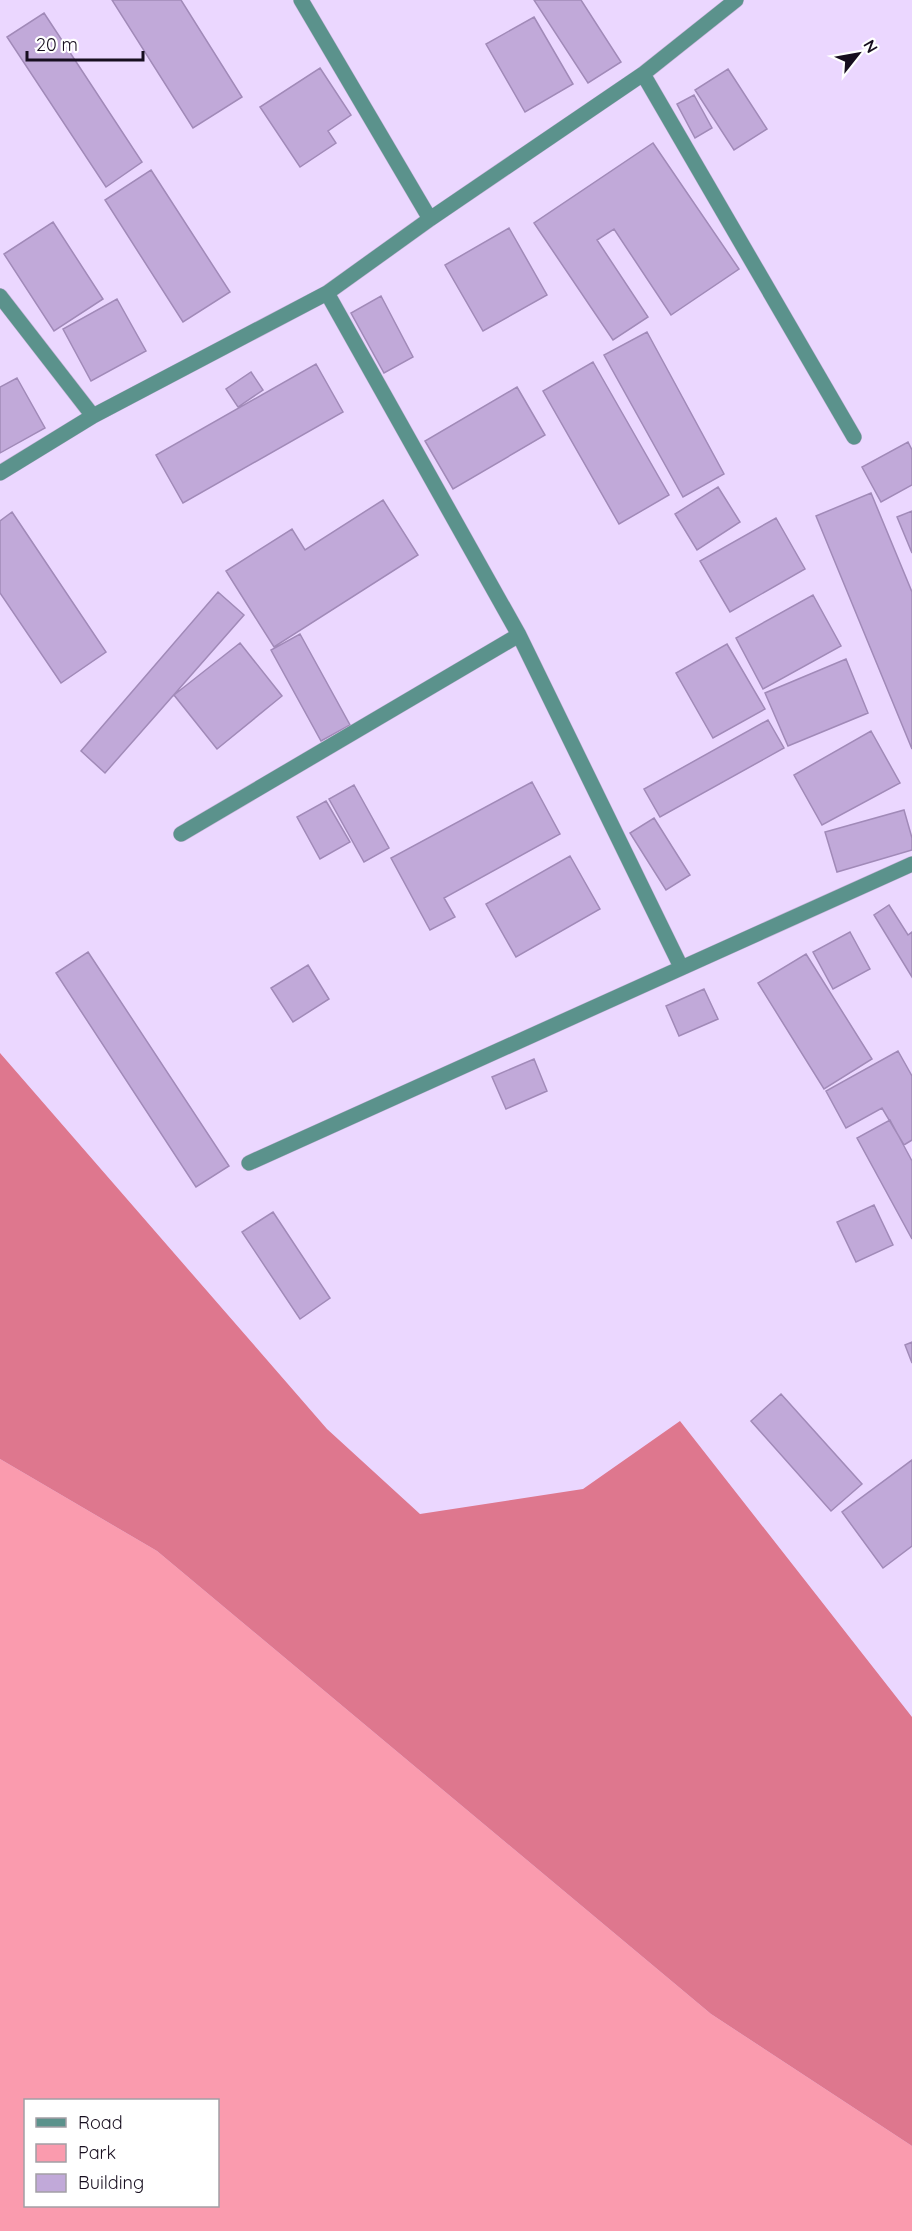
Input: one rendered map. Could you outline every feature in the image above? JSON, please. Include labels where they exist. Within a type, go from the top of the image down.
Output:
[{"type":"street","points":[[301,0],[430,219]]},
{"type":"street","points":[[0,473],[93,416],[327,293],[430,219],[644,74],[736,0]]},
{"type":"street","points":[[644,74],[854,437]]},
{"type":"street","points":[[327,293],[519,635],[681,967]]},
{"type":"street","points":[[0,296],[93,416]]},
{"type":"street","points":[[181,834],[519,635]]},
{"type":"street","points":[[249,1163],[912,864]]},
{"type":"green space","points":[[0,1459],[157,1551],[711,2014],[912,2146],[912,2231],[0,2231]]},
{"type":"shaded area","points":[[0,1053],[327,1429],[420,1514],[583,1489],[680,1421],[912,1717],[912,2146],[711,2014],[157,1551],[0,1459]]},
{"type":"building","points":[[112,0],[181,0],[242,97],[193,128]]},
{"type":"building","points":[[534,0],[581,0],[621,62],[588,83]]},
{"type":"building","points":[[44,13],[142,162],[106,187],[7,37]]},
{"type":"building","points":[[534,17],[573,84],[525,112],[486,44]]},
{"type":"building","points":[[320,68],[351,115],[328,131],[336,143],[300,167],[260,107]]},
{"type":"building","points":[[728,69],[767,129],[734,150],[695,90]]},
{"type":"building","points":[[694,95],[712,128],[695,138],[677,104]]},
{"type":"building","points":[[653,143],[739,269],[671,315],[614,229],[597,240],[648,317],[613,340],[534,223]]},
{"type":"building","points":[[151,170],[230,292],[183,322],[105,200]]},
{"type":"building","points":[[53,222],[103,299],[54,331],[4,254]]},
{"type":"building","points":[[509,228],[547,295],[483,331],[445,265]]},
{"type":"building","points":[[381,296],[413,357],[384,373],[351,313]]},
{"type":"building","points":[[117,299],[146,351],[91,381],[63,329]]},
{"type":"building","points":[[647,332],[724,474],[683,497],[604,355]]},
{"type":"building","points":[[593,362],[669,495],[619,524],[543,391]]},
{"type":"building","points":[[316,364],[343,412],[183,503],[156,455]]},
{"type":"building","points":[[251,372],[263,390],[238,407],[226,389]]},
{"type":"building","points":[[17,378],[45,428],[0,453],[0,387]]},
{"type":"building","points":[[517,387],[545,435],[453,489],[425,441]]},
{"type":"building","points":[[908,442],[912,450],[912,485],[881,502],[862,467]]},
{"type":"building","points":[[718,487],[740,522],[697,550],[675,514]]},
{"type":"building","points":[[871,493],[912,592],[912,749],[816,516]]},
{"type":"building","points":[[383,500],[418,555],[274,647],[226,571],[292,529],[305,550]]},
{"type":"building","points":[[912,511],[912,553],[897,517]]},
{"type":"building","points":[[12,512],[106,652],[61,683],[0,593],[0,521]]},
{"type":"building","points":[[776,518],[805,569],[730,612],[700,561]]},
{"type":"building","points":[[218,592],[244,615],[105,773],[81,751]]},
{"type":"building","points":[[813,595],[841,646],[763,689],[736,638]]},
{"type":"building","points":[[300,634],[350,725],[321,741],[271,650]]},
{"type":"building","points":[[240,643],[282,696],[217,749],[174,695]]},
{"type":"building","points":[[727,644],[765,709],[713,738],[676,673]]},
{"type":"building","points":[[846,659],[868,713],[788,746],[765,693]]},
{"type":"building","points":[[768,720],[784,748],[660,817],[644,789]]},
{"type":"building","points":[[871,731],[900,783],[822,825],[794,775]]},
{"type":"building","points":[[532,782],[560,834],[444,898],[455,917],[430,930],[391,858]]},
{"type":"building","points":[[354,785],[389,848],[364,862],[329,799]]},
{"type":"building","points":[[326,801],[350,842],[320,859],[297,817]]},
{"type":"building","points":[[904,810],[912,838],[912,850],[837,872],[825,832]]},
{"type":"building","points":[[654,818],[690,875],[666,890],[630,833]]},
{"type":"building","points":[[570,856],[600,909],[516,957],[486,904]]},
{"type":"building","points":[[889,905],[908,935],[912,932],[912,977],[874,915]]},
{"type":"building","points":[[850,932],[870,969],[833,989],[813,952]]},
{"type":"building","points":[[88,952],[229,1166],[196,1187],[56,973]]},
{"type":"building","points":[[806,954],[872,1059],[824,1089],[758,983]]},
{"type":"building","points":[[308,965],[329,999],[293,1022],[271,988]]},
{"type":"building","points":[[704,989],[718,1019],[679,1036],[666,1006]]},
{"type":"building","points":[[898,1051],[912,1076],[912,1140],[904,1145],[882,1108],[846,1128],[826,1091]]},
{"type":"building","points":[[534,1059],[547,1091],[506,1109],[492,1077]]},
{"type":"building","points":[[890,1120],[912,1161],[912,1239],[857,1138]]},
{"type":"building","points":[[874,1205],[893,1245],[856,1262],[837,1222]]},
{"type":"building","points":[[273,1212],[330,1298],[300,1319],[242,1232]]},
{"type":"building","points":[[912,1342],[912,1363],[905,1345]]},
{"type":"building","points":[[781,1394],[862,1484],[831,1511],[751,1421]]},
{"type":"building","points":[[912,1460],[912,1546],[883,1568],[842,1512]]}]
